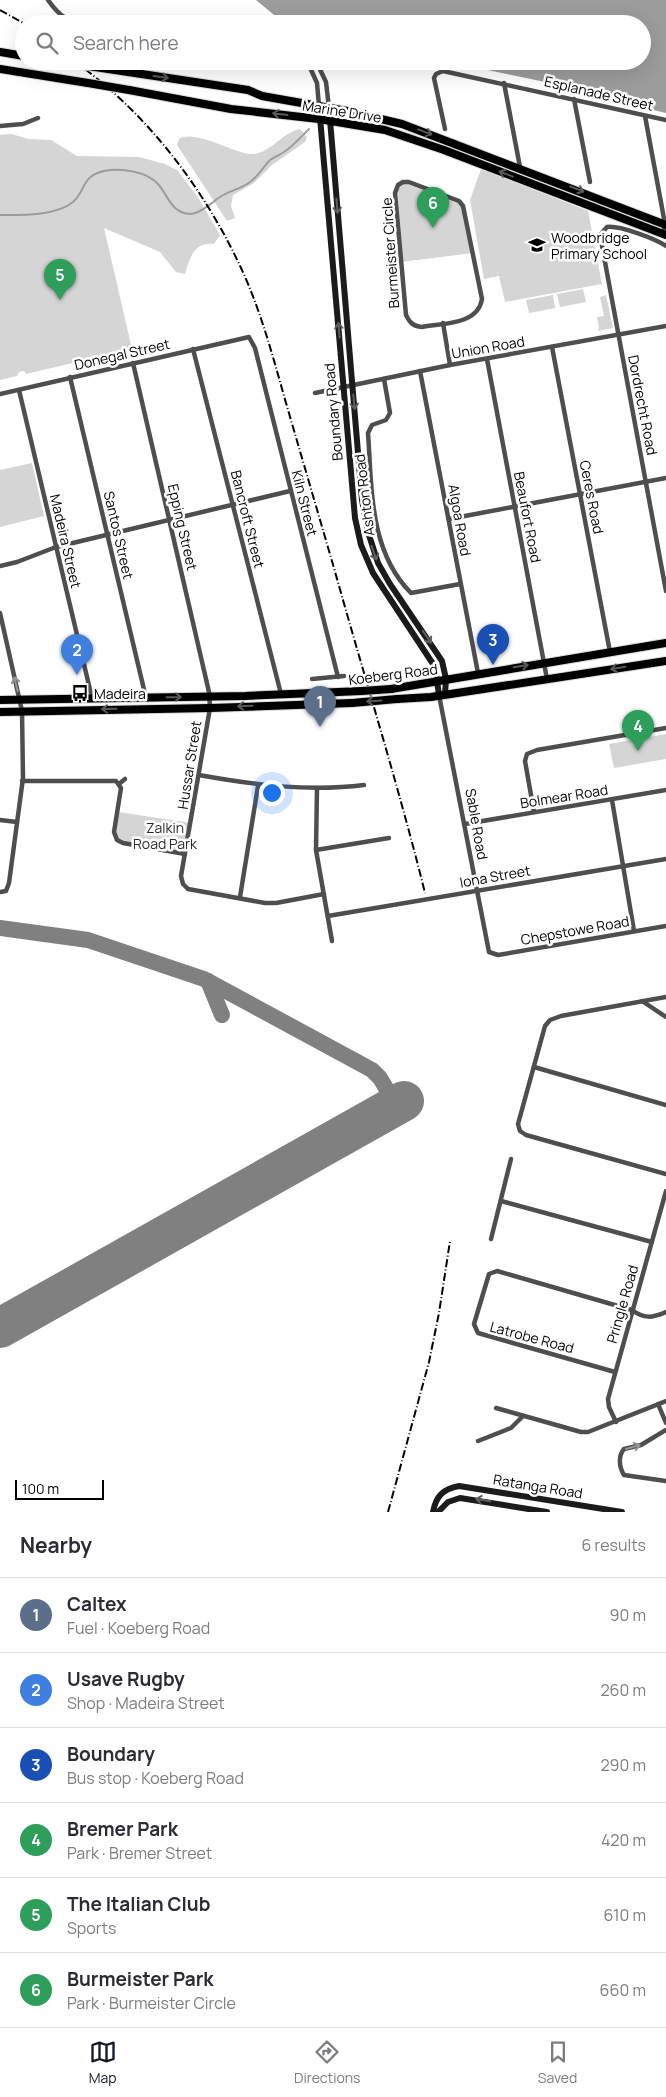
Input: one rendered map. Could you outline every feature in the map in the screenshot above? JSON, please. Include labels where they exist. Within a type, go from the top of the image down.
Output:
[{"type":"main road","points":[[0,52],[15,54]]},
{"type":"main road","name":"Marine Drive","points":[[0,69],[231,109],[330,120],[385,130],[444,150],[665,235]]},
{"type":"main road","name":"Marine Drive","points":[[115,70],[248,90],[262,96],[402,124],[665,224]]},
{"type":"main road","name":"Boundary Road","points":[[318,106],[355,518],[361,545],[373,573],[434,664],[442,680]]},
{"type":"main road","name":"Boundary Road","points":[[328,108],[362,500],[371,543],[378,563],[440,658],[442,680]]},
{"type":"main road","name":"Koeberg Road","points":[[0,700],[210,697],[391,689],[666,642]]},
{"type":"main road","name":"Koeberg Road","points":[[0,712],[22,710],[210,708],[352,703],[442,697],[666,661]]},
{"type":"main road","points":[[442,680],[442,697]]},
{"type":"main road","name":"Ratanga Road","points":[[433,1512],[439,1496],[450,1488],[459,1486],[622,1512]]},
{"type":"main road","name":"Ratanga Road","points":[[438,1512],[443,1506],[454,1499],[474,1499],[546,1512]]},
{"type":"street","points":[[50,2],[61,15]]},
{"type":"street","points":[[311,70],[317,84],[318,106]]},
{"type":"street","points":[[320,70],[326,82],[328,108]]},
{"type":"street","name":"Esplanade Street","points":[[445,129],[434,81],[435,76],[439,72],[447,70],[666,120]]},
{"type":"street","points":[[504,83],[520,168]]},
{"type":"street","points":[[574,100],[590,182]]},
{"type":"street","points":[[645,116],[665,224],[665,235]]},
{"type":"street","points":[[0,126],[23,124],[38,118]]},
{"type":"street","name":"Burmeister Circle","points":[[403,182],[409,182],[459,201],[466,212],[482,299],[481,306],[474,316],[470,318],[443,324],[416,326],[409,321],[406,315],[395,193],[398,185],[403,182]]},
{"type":"street","name":"Dordrecht Road","points":[[666,246],[621,228],[607,227],[601,232],[600,238],[666,591]]},
{"type":"street","points":[[443,324],[450,365]]},
{"type":"street","name":"Union Road","points":[[315,393],[450,365],[666,326]]},
{"type":"street","name":"Donegal Street","points":[[0,394],[250,337]]},
{"type":"street","name":"Kiln Street","points":[[250,337],[256,348],[290,491],[338,677]]},
{"type":"street","name":"Ceres Road","points":[[552,347],[610,652]]},
{"type":"street","name":"Bancroft Street","points":[[193,349],[281,694]]},
{"type":"street","name":"Beaufort Road","points":[[487,359],[547,679]]},
{"type":"street","name":"Epping Street","points":[[133,363],[210,697],[210,708]]},
{"type":"street","name":"Algoa Road","points":[[420,372],[478,673]]},
{"type":"street","name":"Santos Street","points":[[70,378],[146,698]]},
{"type":"street","name":"Ashton Road","points":[[384,378],[390,413],[386,420],[372,425],[368,433],[375,514],[381,545],[393,570],[411,593],[460,584]]},
{"type":"street","name":"Madeira Street","points":[[19,390],[92,698]]},
{"type":"street","points":[[448,519],[666,478]]},
{"type":"street","points":[[0,566],[17,562],[56,547],[290,491]]},
{"type":"street","points":[[0,613],[22,710],[22,781],[10,879],[6,891],[0,892]]},
{"type":"street","points":[[312,679],[344,676]]},
{"type":"street","name":"Sable Road","points":[[442,697],[476,890],[489,952]]},
{"type":"street","name":"Hussar Street","points":[[210,708],[181,876],[182,884],[188,888],[240,897]]},
{"type":"street","points":[[534,812],[525,761],[527,754],[531,751],[666,728]]},
{"type":"street","points":[[199,775],[258,786],[342,788],[364,785]]},
{"type":"street","points":[[120,784],[125,779]]},
{"type":"street","points":[[22,781],[114,780],[120,784],[121,790],[114,832],[117,840],[123,843],[185,854]]},
{"type":"street","points":[[258,786],[240,897],[256,902],[276,903],[324,894]]},
{"type":"street","points":[[317,788],[316,850],[332,941]]},
{"type":"street","name":"Bolmear Road","points":[[465,824],[666,790]]},
{"type":"street","points":[[612,800],[634,931]]},
{"type":"street","points":[[0,820],[16,822]]},
{"type":"street","points":[[316,850],[389,838]]},
{"type":"street","name":"Iona Street","points":[[328,916],[666,858]]},
{"type":"street","name":"Chepstowe Road","points":[[489,952],[498,955],[666,926]]},
{"type":"street","points":[[666,997],[561,1016],[550,1020],[545,1026],[518,1121],[520,1131],[526,1135],[666,1174]]},
{"type":"street","points":[[642,1001],[666,1017]]},
{"type":"street","points":[[534,1067],[666,1105]]},
{"type":"street","points":[[491,1239],[511,1159]]},
{"type":"street","name":"Pringle Road","points":[[616,1422],[608,1403],[666,1191]]},
{"type":"street","points":[[501,1201],[652,1242]]},
{"type":"street","name":"Latrobe Road","points":[[615,1372],[478,1333],[474,1324],[488,1276],[491,1272],[497,1271],[632,1310]]},
{"type":"street","points":[[632,1310],[640,1316],[648,1317],[666,1312]]},
{"type":"street","points":[[496,1408],[581,1432],[595,1430],[666,1401]]},
{"type":"street","points":[[658,1404],[666,1422]]},
{"type":"street","points":[[478,1441],[511,1428],[523,1416]]},
{"type":"street","points":[[666,1430],[641,1445],[624,1450],[621,1454],[620,1465],[622,1471],[627,1476],[666,1481]]},
{"type":"green space","points":[[300,129],[307,137],[305,142],[272,165],[254,183],[233,195],[231,206],[235,218],[227,221],[177,145],[179,139],[194,137],[249,154],[256,154],[269,148],[287,134]]},
{"type":"green space","points":[[11,134],[29,139],[51,140],[77,156],[139,157],[165,164],[177,170],[197,196],[220,235],[214,244],[202,245],[197,248],[191,257],[185,274],[176,272],[160,252],[104,228],[132,349],[26,374],[24,371],[19,372],[17,376],[0,380],[0,135]]},
{"type":"green space","name":"Woodbridge Primary School","points":[[481,169],[588,211],[602,284],[505,302],[499,276],[484,279],[470,200]]},
{"type":"green space","points":[[403,182],[459,201],[463,206],[473,253],[401,262],[397,187]]},
{"type":"green space","points":[[583,289],[586,302],[560,307],[557,294]]},
{"type":"green space","points":[[553,295],[555,308],[529,313],[526,300]]},
{"type":"green space","points":[[606,295],[613,328],[598,331],[597,317],[604,316],[600,297]]},
{"type":"green space","points":[[32,463],[44,516],[0,527],[0,470]]},
{"type":"green space","points":[[666,734],[666,759],[614,768],[609,744]]},
{"type":"green space","name":"Zalkin Road Park","points":[[118,812],[191,823],[185,854],[122,844],[115,836]]},
{"type":"shaded area","points":[[256,0],[666,0],[666,113],[636,106],[636,101],[488,70],[651,70],[651,15],[274,15]]},
{"type":"waterway","points":[[0,215],[38,214],[66,207],[77,198],[91,176],[104,171],[118,170],[140,173],[147,176],[158,184],[174,207],[184,213],[194,214],[224,195],[250,182],[270,160],[287,150],[309,129]]},
{"type":"taxiway","points":[[0,928],[88,940],[204,979],[372,1070],[380,1078],[396,1105]]},
{"type":"taxiway","points":[[208,981],[222,1015]]},
{"type":"runway","points":[[0,1328],[404,1101]]},
{"type":"railway","points":[[0,10],[15,18]]},
{"type":"railway","points":[[86,70],[125,104],[171,154],[209,209],[226,238],[248,284],[261,317],[271,351],[392,771],[425,893]]},
{"type":"railway","points":[[388,1512],[429,1362],[450,1241]]},
{"type":"place","name":"Burmeister Park","points":[[433,228]]},
{"type":"place","name":"Woodbridge Primary School","points":[[537,245]]},
{"type":"place","name":"The Italian Club","points":[[60,300]]},
{"type":"place","name":"Boundary","points":[[493,665]]},
{"type":"place","name":"Usave Rugby","points":[[77,675]]},
{"type":"place","name":"Madeira","points":[[80,693]]},
{"type":"place","name":"Caltex","points":[[320,727]]},
{"type":"place","name":"Bremer Park","points":[[638,751]]}]
